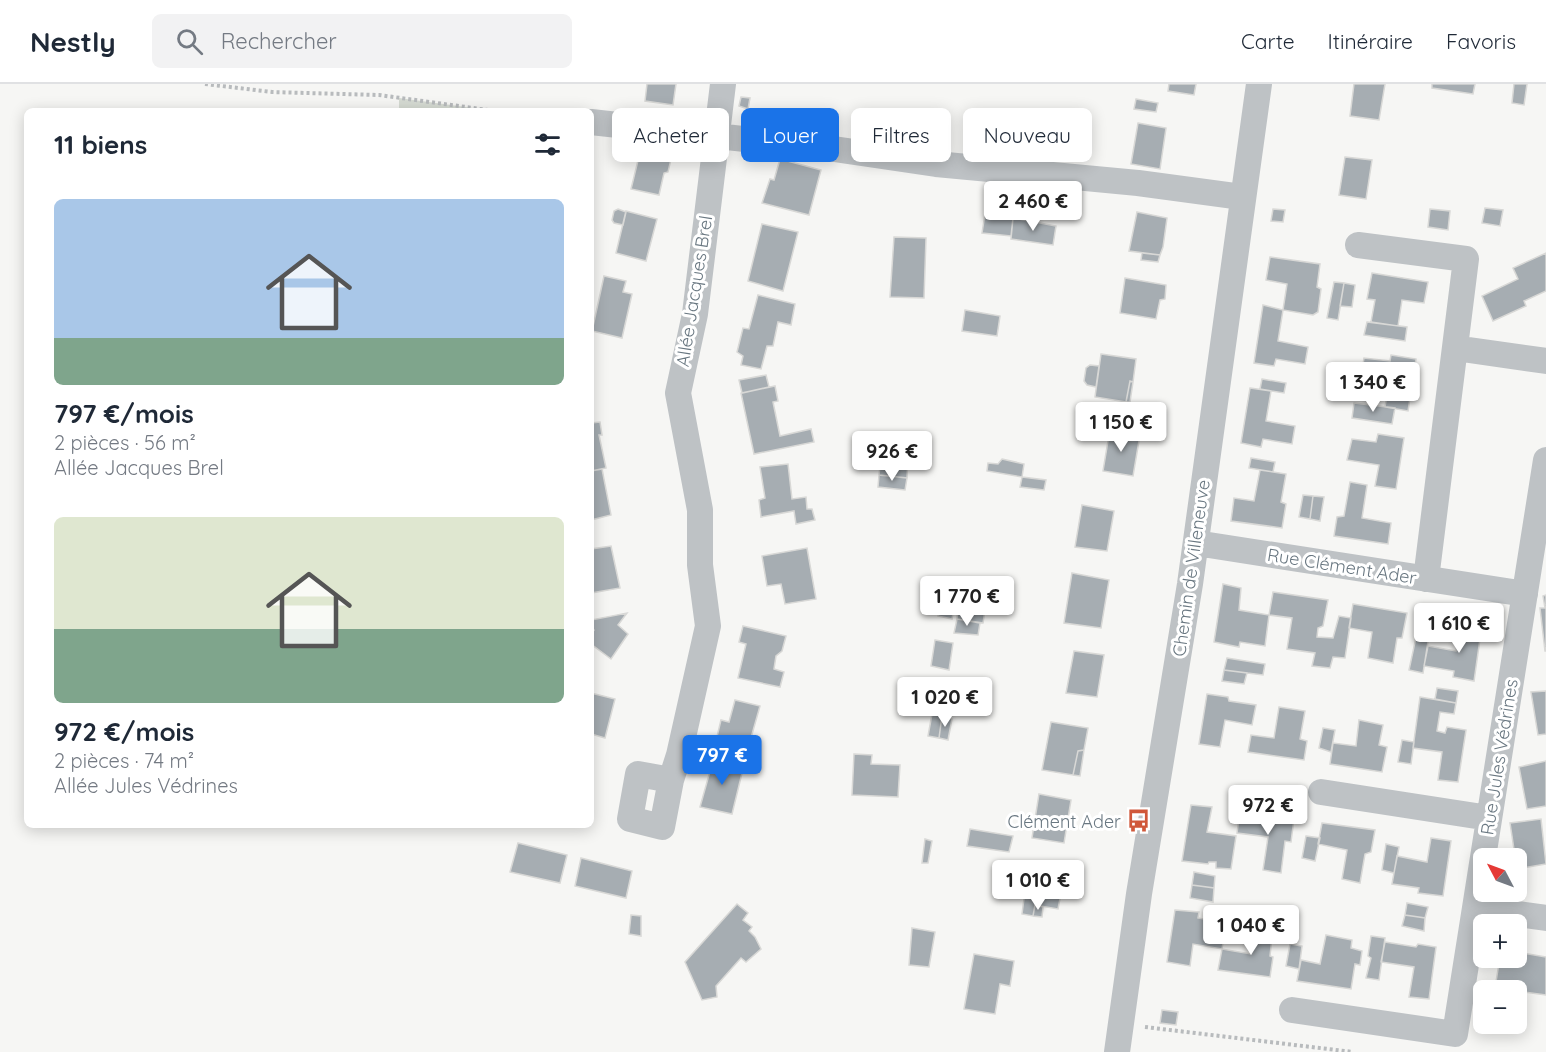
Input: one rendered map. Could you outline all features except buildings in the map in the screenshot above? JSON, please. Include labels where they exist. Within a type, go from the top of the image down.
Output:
[{"type":"street","name":"Allée Jacques Brel","points":[[719,108],[723,84]]},
{"type":"street","name":"Chemin de Villeneuve","points":[[1117,1052],[1139,894],[1196,543],[1258,84]]},
{"type":"street","points":[[594,122],[612,124]]},
{"type":"street","points":[[729,138],[834,149],[936,164],[1138,183],[1242,197]]},
{"type":"street","name":"Allée Jacques Brel","points":[[671,780],[679,755],[708,626],[700,565],[700,510],[678,393],[695,314],[712,162]]},
{"type":"street","points":[[1358,244],[1466,259],[1426,579]]},
{"type":"street","points":[[1455,348],[1546,361]]},
{"type":"street","name":"Rue Jules Védrines","points":[[1292,1010],[1455,1034],[1546,460]]},
{"type":"street","name":"Rue Clément Ader","points":[[1196,543],[1525,594]]},
{"type":"street","points":[[1321,792],[1489,818]]},
{"type":"street","points":[[1475,908],[1546,918]]},
{"type":"path","points":[[205,84],[379,95],[473,108]]},
{"type":"path","points":[[1121,1024],[1353,1052]]},
{"type":"shaded area","points":[[399,98],[473,108],[399,108]]},
{"type":"place","name":"Clément Ader","points":[[1139,821]]}]
